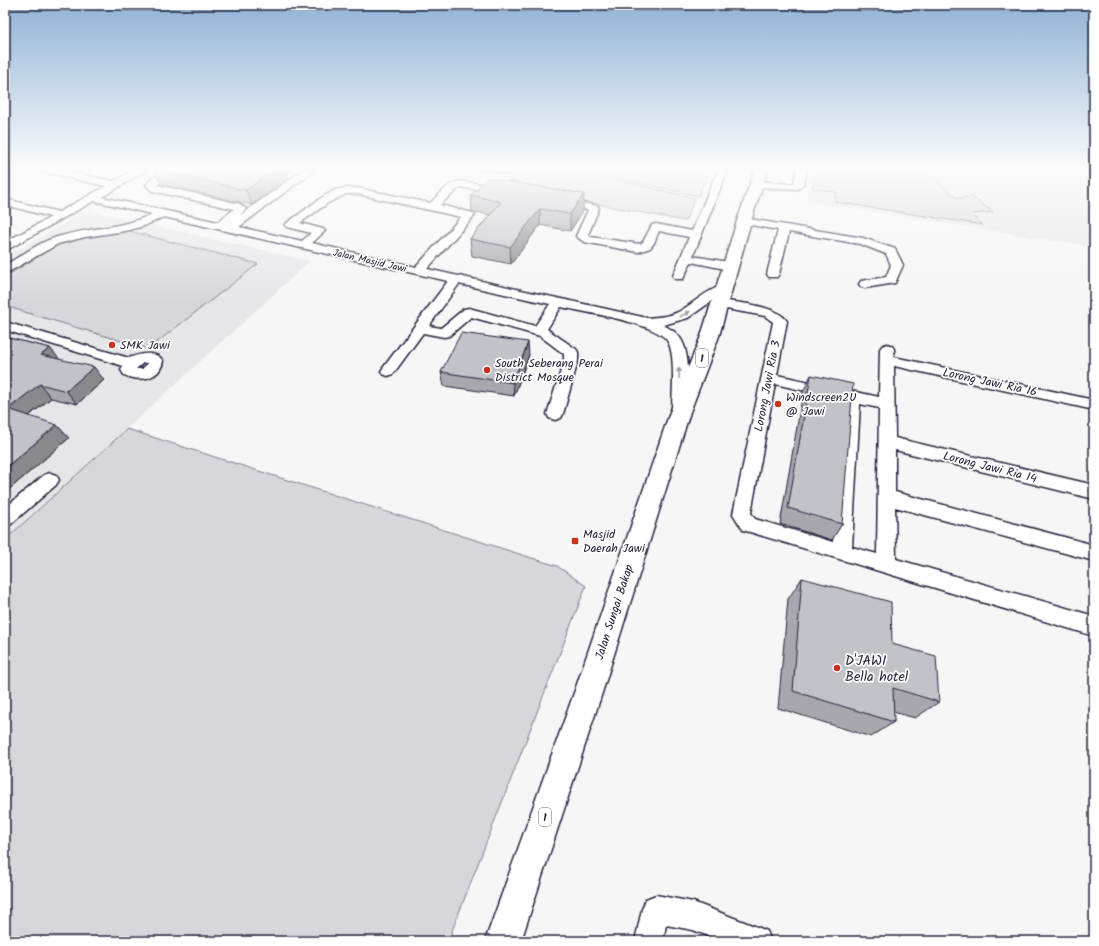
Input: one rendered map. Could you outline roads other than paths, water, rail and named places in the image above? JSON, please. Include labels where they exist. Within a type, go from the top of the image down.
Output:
[{"type":"highway","name":"Jalan Sungai Bakap","points":[[503,941],[585,701],[680,412],[710,336],[747,213]]},
{"type":"street","points":[[49,213],[60,216]]},
{"type":"street","points":[[5,247],[65,213]]},
{"type":"street","points":[[5,270],[54,242],[84,234],[121,229],[140,224],[163,213]]},
{"type":"street","name":"Jalan Masjid Jawi","points":[[164,213],[647,322],[667,332],[675,340],[678,351],[680,412]]},
{"type":"street","points":[[225,227],[237,213]]},
{"type":"street","points":[[225,227],[246,213]]},
{"type":"street","points":[[304,245],[319,231],[290,225],[306,213]]},
{"type":"street","points":[[419,271],[469,215],[461,213]]},
{"type":"street","points":[[592,213],[582,236],[588,240],[638,248],[648,245],[656,227],[696,235]]},
{"type":"street","points":[[679,276],[705,213]]},
{"type":"street","points":[[744,221],[863,241],[891,252],[897,265],[890,280],[864,284]]},
{"type":"street","points":[[773,274],[785,227]]},
{"type":"street","points":[[686,258],[730,266]]},
{"type":"street","points":[[388,371],[456,279]]},
{"type":"street","name":"Jalan Masjid Jawi","points":[[647,322],[669,320],[683,315],[722,296]]},
{"type":"street","name":"Lorong Jawi Ria 3","points":[[722,296],[769,313],[780,321],[742,514],[749,525],[842,552]]},
{"type":"street","points":[[539,331],[558,302]]},
{"type":"street","points":[[420,328],[444,333],[469,312],[545,333],[571,352],[555,414]]},
{"type":"street","points":[[5,326],[132,364]]},
{"type":"street","name":"Lorong Jawi Ria 16","points":[[886,404],[887,354],[1094,405]]},
{"type":"street","points":[[769,378],[886,404],[886,565]]},
{"type":"street","points":[[854,397],[842,552],[1094,626]]},
{"type":"street","name":"Lorong Jawi Ria 14","points":[[887,442],[1094,492]]},
{"type":"street","points":[[5,519],[50,480]]},
{"type":"street","points":[[886,497],[1094,553]]},
{"type":"street","points":[[650,941],[656,909],[693,916],[757,941]]},
{"type":"place","name":"SMK Jawi","points":[[112,345]]},
{"type":"place","name":"South Seberang Perai District Mosque","points":[[487,370]]},
{"type":"place","name":"Windscreen2U @ Jawi","points":[[778,404]]},
{"type":"place","name":"Masjid Daerah Jawi","points":[[575,541]]},
{"type":"place","name":"D'JAWI Bella hotel","points":[[837,668]]}]
